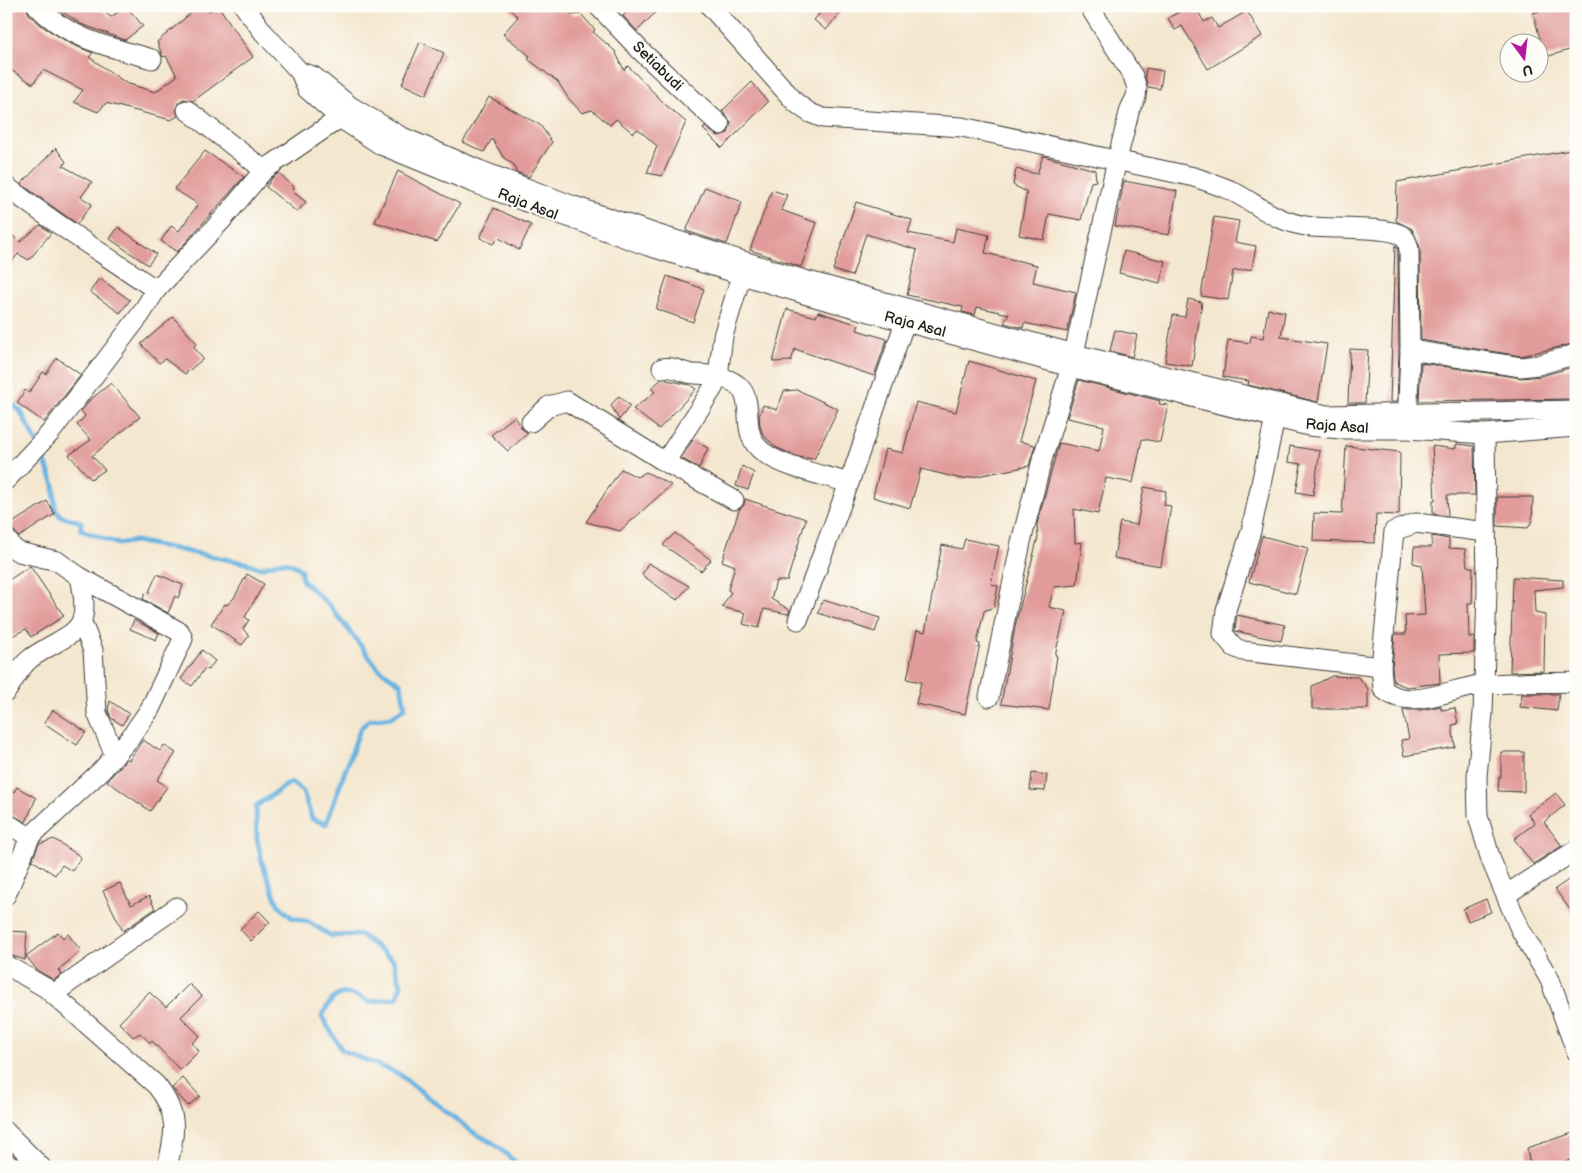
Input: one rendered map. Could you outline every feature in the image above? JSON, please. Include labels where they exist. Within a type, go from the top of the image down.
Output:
[{"type":"street","points":[[37,6],[56,24],[80,37],[152,59]]},
{"type":"street","name":"Raja Asal","points":[[244,6],[264,33],[300,72],[307,89],[340,118],[381,145],[474,183],[648,246],[743,268],[1275,418],[1325,428],[1576,410]]},
{"type":"street","name":"Setiabudi","points":[[598,6],[642,52],[720,125]]},
{"type":"street","points":[[710,6],[796,102],[810,113],[823,118],[962,126],[1209,182],[1228,190],[1268,214],[1288,222],[1312,227],[1380,230],[1402,235],[1407,241],[1409,249],[1410,350],[1407,421]]},
{"type":"street","points":[[989,697],[1024,533],[1042,460],[1072,361],[1117,160],[1130,109],[1136,97],[1136,82],[1089,6]]},
{"type":"street","name":"Raja Asal","points":[[300,72],[313,76],[350,106],[387,130],[462,163],[743,268],[905,322],[1072,361],[1312,413],[1407,421],[1484,434],[1576,427]]},
{"type":"street","points":[[187,110],[264,170]]},
{"type":"street","points":[[6,480],[51,432],[141,314],[156,290],[223,219],[264,170],[340,118]]},
{"type":"street","points":[[6,186],[43,214],[88,242],[156,290]]},
{"type":"street","points":[[666,462],[713,388],[718,376],[723,336],[743,268]]},
{"type":"street","points":[[798,620],[849,483],[905,322]]},
{"type":"street","points":[[1410,350],[1522,367],[1538,365],[1576,354]]},
{"type":"street","points":[[662,368],[669,366],[693,374],[718,376],[739,386],[744,392],[748,404],[750,436],[763,452],[776,460],[849,483]]},
{"type":"street","points":[[531,422],[549,406],[567,401],[666,462],[734,500]]},
{"type":"street","points":[[1275,418],[1251,531],[1226,610],[1223,634],[1234,648],[1243,652],[1380,667]]},
{"type":"street","points":[[1484,434],[1487,591],[1484,684],[1476,798],[1483,837],[1520,929],[1550,980],[1576,1050]]},
{"type":"street","points":[[1486,532],[1416,523],[1394,531],[1380,667],[1383,689],[1391,695],[1418,698],[1484,684],[1576,682]]},
{"type":"street","points":[[6,538],[14,549],[19,552],[57,561],[80,577],[180,632],[183,636],[172,664],[150,709],[116,756],[33,837],[30,837],[6,896]]},
{"type":"street","points":[[6,692],[30,659],[65,639],[82,622],[86,606],[80,577]]},
{"type":"street","points":[[82,622],[93,650],[97,713],[116,756]]},
{"type":"street","points":[[6,823],[30,837]]},
{"type":"street","points":[[1507,894],[1576,850]]},
{"type":"street","points":[[53,994],[177,907]]},
{"type":"street","points":[[6,965],[53,994],[156,1085],[168,1100],[174,1118],[174,1142],[167,1167]]},
{"type":"street","points":[[6,1132],[41,1167]]},
{"type":"building","points":[[6,6],[26,6],[29,14],[42,26],[71,44],[93,53],[89,57],[126,83],[155,92],[177,76],[166,56],[163,57],[157,42],[199,6],[204,6],[208,11],[219,7],[253,57],[193,101],[183,99],[178,103],[176,109],[178,116],[171,120],[106,103],[98,112],[74,102],[83,90],[43,70],[33,84],[6,67]]},
{"type":"building","points":[[54,6],[95,6],[111,17],[126,6],[143,26],[125,40],[81,24]]},
{"type":"building","points":[[506,6],[564,6],[572,15],[581,14],[595,30],[593,32],[615,51],[624,70],[628,66],[667,106],[686,122],[662,176],[647,173],[657,146],[638,129],[633,133],[616,119],[610,125],[592,110],[582,113],[568,98],[558,82],[528,59],[530,56],[503,34],[518,17]]},
{"type":"building","points":[[634,6],[662,6],[637,31],[623,16]]},
{"type":"building","points":[[826,6],[846,6],[826,30],[814,20]]},
{"type":"building","points":[[1190,6],[1195,6],[1204,22],[1212,18],[1218,28],[1247,11],[1262,36],[1208,69],[1182,26],[1175,30],[1168,18]]},
{"type":"building","points":[[1556,6],[1576,6],[1576,48],[1550,56],[1550,32],[1538,32],[1533,13]]},
{"type":"building","points":[[420,42],[444,53],[426,95],[402,84]]},
{"type":"building","points":[[1146,68],[1163,71],[1160,89],[1148,87],[1145,76]]},
{"type":"building","points":[[752,82],[768,102],[722,148],[703,129],[705,127],[718,136],[728,133],[731,122],[722,111]]},
{"type":"building","points":[[489,97],[540,125],[552,142],[529,177],[516,172],[514,165],[504,158],[492,139],[484,152],[463,142]]},
{"type":"building","points":[[56,148],[66,162],[63,166],[92,182],[81,197],[92,204],[77,224],[21,184]]},
{"type":"building","points":[[1576,149],[1576,343],[1521,356],[1421,340],[1420,247],[1412,229],[1396,221],[1397,182]]},
{"type":"building","points":[[205,151],[244,177],[177,252],[161,241],[171,226],[179,231],[198,204],[174,189]]},
{"type":"building","points":[[1043,156],[1095,170],[1096,181],[1091,182],[1081,220],[1049,214],[1044,240],[1019,235],[1027,192],[1013,185],[1016,169],[1037,174]]},
{"type":"building","points":[[398,171],[460,204],[437,242],[375,222]]},
{"type":"building","points":[[279,173],[294,187],[293,192],[306,202],[297,212],[266,187],[272,178]]},
{"type":"building","points":[[1124,181],[1177,191],[1169,235],[1115,226]]},
{"type":"building","points":[[705,187],[742,202],[727,244],[686,231]]},
{"type":"building","points":[[772,190],[787,195],[781,210],[817,223],[801,267],[750,250]]},
{"type":"building","points":[[856,202],[912,220],[908,233],[953,242],[956,228],[989,235],[985,253],[1037,265],[1033,282],[1076,292],[1067,332],[1024,323],[1023,328],[1004,323],[1009,314],[977,307],[975,315],[962,312],[963,307],[907,295],[917,250],[866,234],[852,276],[833,270]]},
{"type":"building","points":[[494,208],[531,225],[519,250],[499,238],[493,244],[480,238]]},
{"type":"building","points":[[1214,217],[1239,221],[1235,242],[1256,246],[1252,269],[1233,271],[1228,300],[1201,296]]},
{"type":"building","points":[[40,225],[51,233],[29,260],[18,254],[6,269],[6,230],[20,242]]},
{"type":"building","points":[[118,227],[156,254],[148,265],[110,239]]},
{"type":"building","points":[[1395,245],[1398,250],[1399,350],[1397,402],[1390,402]]},
{"type":"building","points":[[1124,251],[1165,261],[1160,283],[1119,273]]},
{"type":"building","points":[[667,276],[704,289],[693,322],[656,309]]},
{"type":"building","points":[[99,278],[130,300],[120,313],[90,292]]},
{"type":"building","points":[[1188,299],[1202,302],[1192,366],[1165,362],[1173,315],[1185,317]]},
{"type":"building","points":[[787,309],[816,317],[818,312],[859,325],[857,330],[887,339],[874,376],[795,349],[791,361],[773,362]]},
{"type":"building","points":[[1268,309],[1285,312],[1281,337],[1327,344],[1318,402],[1248,385],[1249,381],[1223,377],[1228,340],[1250,343],[1251,336],[1263,338]]},
{"type":"building","points":[[173,317],[197,343],[194,347],[203,359],[185,374],[165,359],[159,363],[141,344]]},
{"type":"building","points":[[1115,330],[1137,335],[1132,357],[1110,351]]},
{"type":"building","points":[[1350,349],[1368,350],[1365,403],[1348,403]]},
{"type":"building","points":[[57,358],[81,375],[44,422],[17,403],[25,390],[29,393],[43,372],[46,374]]},
{"type":"building","points":[[969,361],[1036,381],[1019,441],[1035,445],[1029,466],[962,479],[921,469],[910,508],[873,497],[885,449],[903,453],[916,402],[956,412]]},
{"type":"building","points":[[1421,363],[1522,378],[1541,376],[1576,366],[1576,399],[1419,401]]},
{"type":"building","points":[[662,379],[690,385],[696,389],[659,429],[633,409],[655,392],[651,388]]},
{"type":"building","points":[[1079,380],[1160,401],[1159,404],[1168,405],[1160,442],[1142,439],[1133,483],[1106,478],[1098,514],[1074,509],[1075,543],[1082,542],[1077,585],[1054,587],[1049,607],[1066,611],[1055,655],[1057,656],[1049,710],[1001,704],[1016,622],[1038,537],[1037,524],[1059,443],[1099,451],[1104,426],[1067,418]]},
{"type":"building","points":[[111,383],[140,417],[92,456],[105,470],[91,479],[69,455],[91,440],[77,425],[85,416],[81,411],[90,400]]},
{"type":"building","points":[[798,390],[838,409],[814,459],[799,457],[777,448],[763,435],[760,426],[759,416],[763,405],[777,410],[784,391]]},
{"type":"building","points":[[619,396],[630,406],[619,420],[611,405]]},
{"type":"building","points":[[515,416],[522,429],[528,433],[508,451],[491,435]]},
{"type":"building","points":[[693,440],[708,448],[699,468],[681,458]]},
{"type":"building","points":[[1457,444],[1474,446],[1475,495],[1447,495],[1448,516],[1433,514],[1433,500],[1435,500],[1432,446],[1455,449]]},
{"type":"building","points":[[1290,446],[1320,451],[1313,495],[1296,492],[1301,464],[1288,462]]},
{"type":"building","points":[[1346,446],[1400,452],[1399,515],[1376,514],[1375,543],[1313,541],[1314,513],[1342,514]]},
{"type":"building","points":[[742,466],[754,473],[748,490],[736,486]]},
{"type":"building","points":[[621,469],[637,477],[646,472],[671,485],[620,531],[586,522]]},
{"type":"building","points":[[1144,487],[1166,491],[1164,505],[1171,506],[1161,566],[1114,558],[1120,522],[1137,525]]},
{"type":"building","points":[[1497,497],[1533,497],[1532,521],[1528,528],[1497,526]]},
{"type":"building","points":[[745,499],[806,519],[787,581],[776,581],[771,599],[790,610],[788,614],[764,609],[759,628],[743,624],[746,613],[722,607],[731,592],[728,590],[735,566],[722,561],[739,510],[744,505]]},
{"type":"building","points":[[47,501],[55,514],[19,537],[11,528],[6,527]]},
{"type":"building","points":[[675,533],[711,560],[701,571],[663,545]]},
{"type":"building","points":[[1262,536],[1308,548],[1296,594],[1249,582]]},
{"type":"building","points":[[1432,536],[1449,539],[1449,548],[1465,549],[1467,566],[1473,568],[1472,603],[1468,603],[1469,637],[1474,637],[1474,653],[1439,654],[1440,683],[1407,687],[1394,682],[1392,667],[1395,634],[1406,634],[1405,616],[1425,615],[1422,565],[1413,563],[1414,547],[1432,547]]},
{"type":"building","points":[[965,539],[999,546],[991,584],[998,586],[994,607],[984,611],[977,643],[980,644],[965,714],[916,704],[921,682],[907,679],[917,630],[925,632],[942,545],[962,549]]},
{"type":"building","points":[[648,563],[689,586],[677,600],[642,575]]},
{"type":"building","points":[[30,566],[64,616],[31,637],[26,629],[6,639],[6,582]]},
{"type":"building","points":[[157,574],[183,585],[178,598],[175,596],[168,613],[143,599],[145,593],[148,594]]},
{"type":"building","points":[[247,574],[264,584],[245,617],[249,620],[243,629],[249,636],[242,645],[211,624],[225,604],[227,605],[234,598]]},
{"type":"building","points":[[1513,577],[1563,580],[1563,587],[1534,590],[1535,613],[1545,615],[1544,671],[1510,672]]},
{"type":"building","points":[[823,600],[880,618],[875,632],[818,613]]},
{"type":"building","points":[[1237,615],[1285,625],[1281,641],[1235,631]]},
{"type":"building","points":[[134,620],[159,633],[156,640],[130,629]]},
{"type":"building","points":[[202,650],[215,661],[208,670],[205,668],[192,686],[181,679]]},
{"type":"building","points":[[1332,676],[1358,677],[1368,689],[1368,709],[1312,709],[1312,686]]},
{"type":"building","points":[[1522,694],[1559,694],[1557,711],[1520,707]]},
{"type":"building","points":[[110,701],[129,714],[122,725],[111,718],[108,710]]},
{"type":"building","points":[[1441,706],[1441,710],[1455,708],[1458,724],[1452,725],[1455,747],[1404,756],[1401,740],[1409,739],[1403,710],[1421,710]]},
{"type":"building","points":[[53,710],[86,732],[77,745],[44,723]]},
{"type":"building","points":[[143,740],[160,751],[164,745],[176,753],[157,780],[167,787],[150,811],[107,781],[127,759],[129,760]]},
{"type":"building","points":[[1501,752],[1524,752],[1524,792],[1498,791],[1499,777],[1501,777]]},
{"type":"building","points":[[1032,773],[1047,775],[1045,791],[1030,790]]},
{"type":"building","points":[[6,786],[14,792],[17,787],[36,798],[26,822],[6,812]]},
{"type":"building","points":[[1556,793],[1565,805],[1544,822],[1562,846],[1533,864],[1514,839],[1535,823],[1528,814]]},
{"type":"building","points":[[54,839],[81,857],[72,871],[62,865],[55,875],[32,860],[39,844]]},
{"type":"building","points":[[1576,875],[1576,918],[1555,889]]},
{"type":"building","points":[[120,883],[131,905],[149,896],[155,909],[123,931],[103,891]]},
{"type":"building","points":[[1486,899],[1491,912],[1468,921],[1463,909]]},
{"type":"building","points":[[259,911],[270,922],[251,941],[240,929]]},
{"type":"building","points":[[6,931],[27,932],[25,960],[6,954]]},
{"type":"building","points":[[58,932],[63,938],[68,934],[81,951],[58,970],[62,974],[54,980],[37,970],[26,956]]},
{"type":"building","points":[[189,984],[202,996],[181,1017],[200,1036],[192,1043],[199,1051],[180,1070],[152,1041],[150,1043],[140,1033],[133,1037],[119,1023],[149,992],[166,1007]]},
{"type":"building","points":[[183,1078],[200,1096],[188,1106],[172,1088]]},
{"type":"building","points":[[1576,1132],[1576,1158],[1553,1167],[1530,1167],[1527,1148]]},
{"type":"building","points":[[6,1148],[25,1167],[17,1167],[6,1155]]},
{"type":"waterway","points":[[6,399],[21,412],[36,441]]},
{"type":"waterway","points":[[40,449],[54,485],[55,508],[60,516],[81,522],[81,530],[118,544],[135,541],[250,564],[260,568],[281,562],[295,566],[301,570],[302,580],[330,606],[378,668],[401,684],[405,708],[391,717],[369,720],[360,729],[326,824],[312,819],[303,792],[291,782],[256,806],[257,839],[263,866],[278,904],[291,917],[309,922],[331,936],[361,935],[393,960],[401,985],[397,998],[369,1002],[347,993],[336,997],[326,1008],[322,1017],[342,1050],[399,1074],[471,1131],[496,1145],[516,1163],[515,1167]]}]
